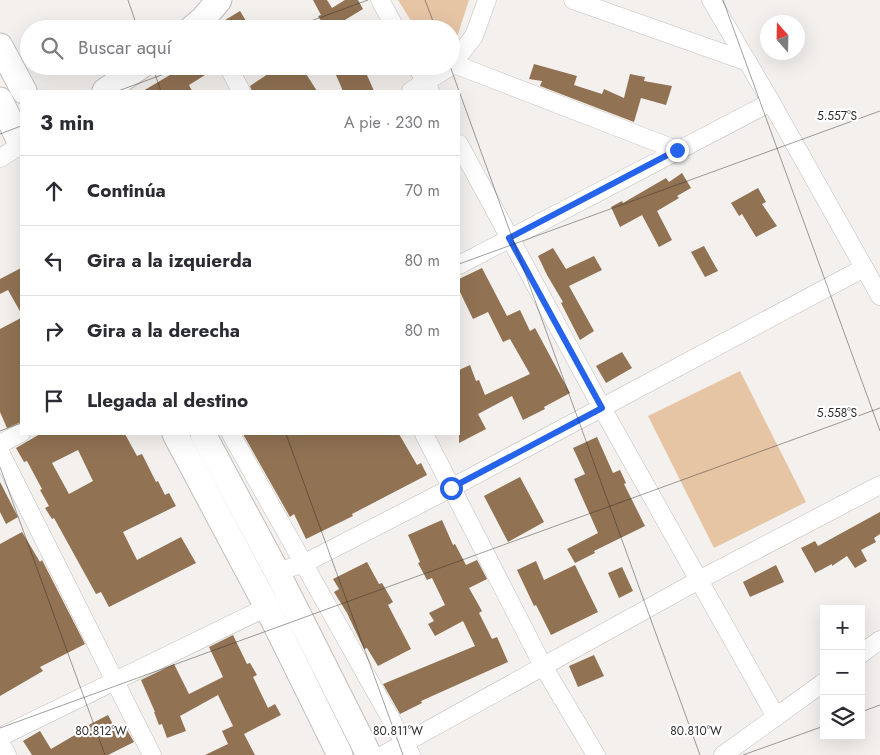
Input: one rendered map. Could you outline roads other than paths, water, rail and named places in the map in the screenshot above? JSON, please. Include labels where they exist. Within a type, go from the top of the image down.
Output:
[{"type":"main road","points":[[204,20],[219,0]]},
{"type":"main road","points":[[0,46],[23,90]]},
{"type":"main road","points":[[106,90],[127,75]]},
{"type":"main road","points":[[0,100],[20,142]]},
{"type":"main road","points":[[176,435],[267,607],[340,755]]},
{"type":"main road","points":[[204,435],[369,755]]},
{"type":"street","points":[[380,0],[391,20]]},
{"type":"street","points":[[460,55],[474,36],[487,0]]},
{"type":"street","points":[[573,0],[748,62]]},
{"type":"street","points":[[711,0],[771,102],[880,296]]},
{"type":"street","points":[[460,69],[677,150]]},
{"type":"street","points":[[233,75],[240,90]]},
{"type":"street","points":[[419,75],[422,88],[440,75]]},
{"type":"street","points":[[460,264],[771,102]]},
{"type":"street","points":[[0,158],[20,145]]},
{"type":"street","points":[[460,146],[602,408],[776,717]]},
{"type":"street","points":[[276,572],[305,563],[451,488],[864,268]]},
{"type":"street","points":[[0,444],[20,434]]},
{"type":"street","points":[[232,435],[305,563],[408,750]]},
{"type":"street","points":[[424,435],[543,666],[596,755]]},
{"type":"street","points":[[0,452],[152,755]]},
{"type":"street","points":[[383,755],[408,750],[543,666],[699,580],[880,485]]},
{"type":"street","points":[[0,737],[267,607]]},
{"type":"street","points":[[865,651],[880,640]]},
{"type":"street","points":[[723,755],[820,685]]},
{"type":"street","points":[[0,742],[7,755]]}]
